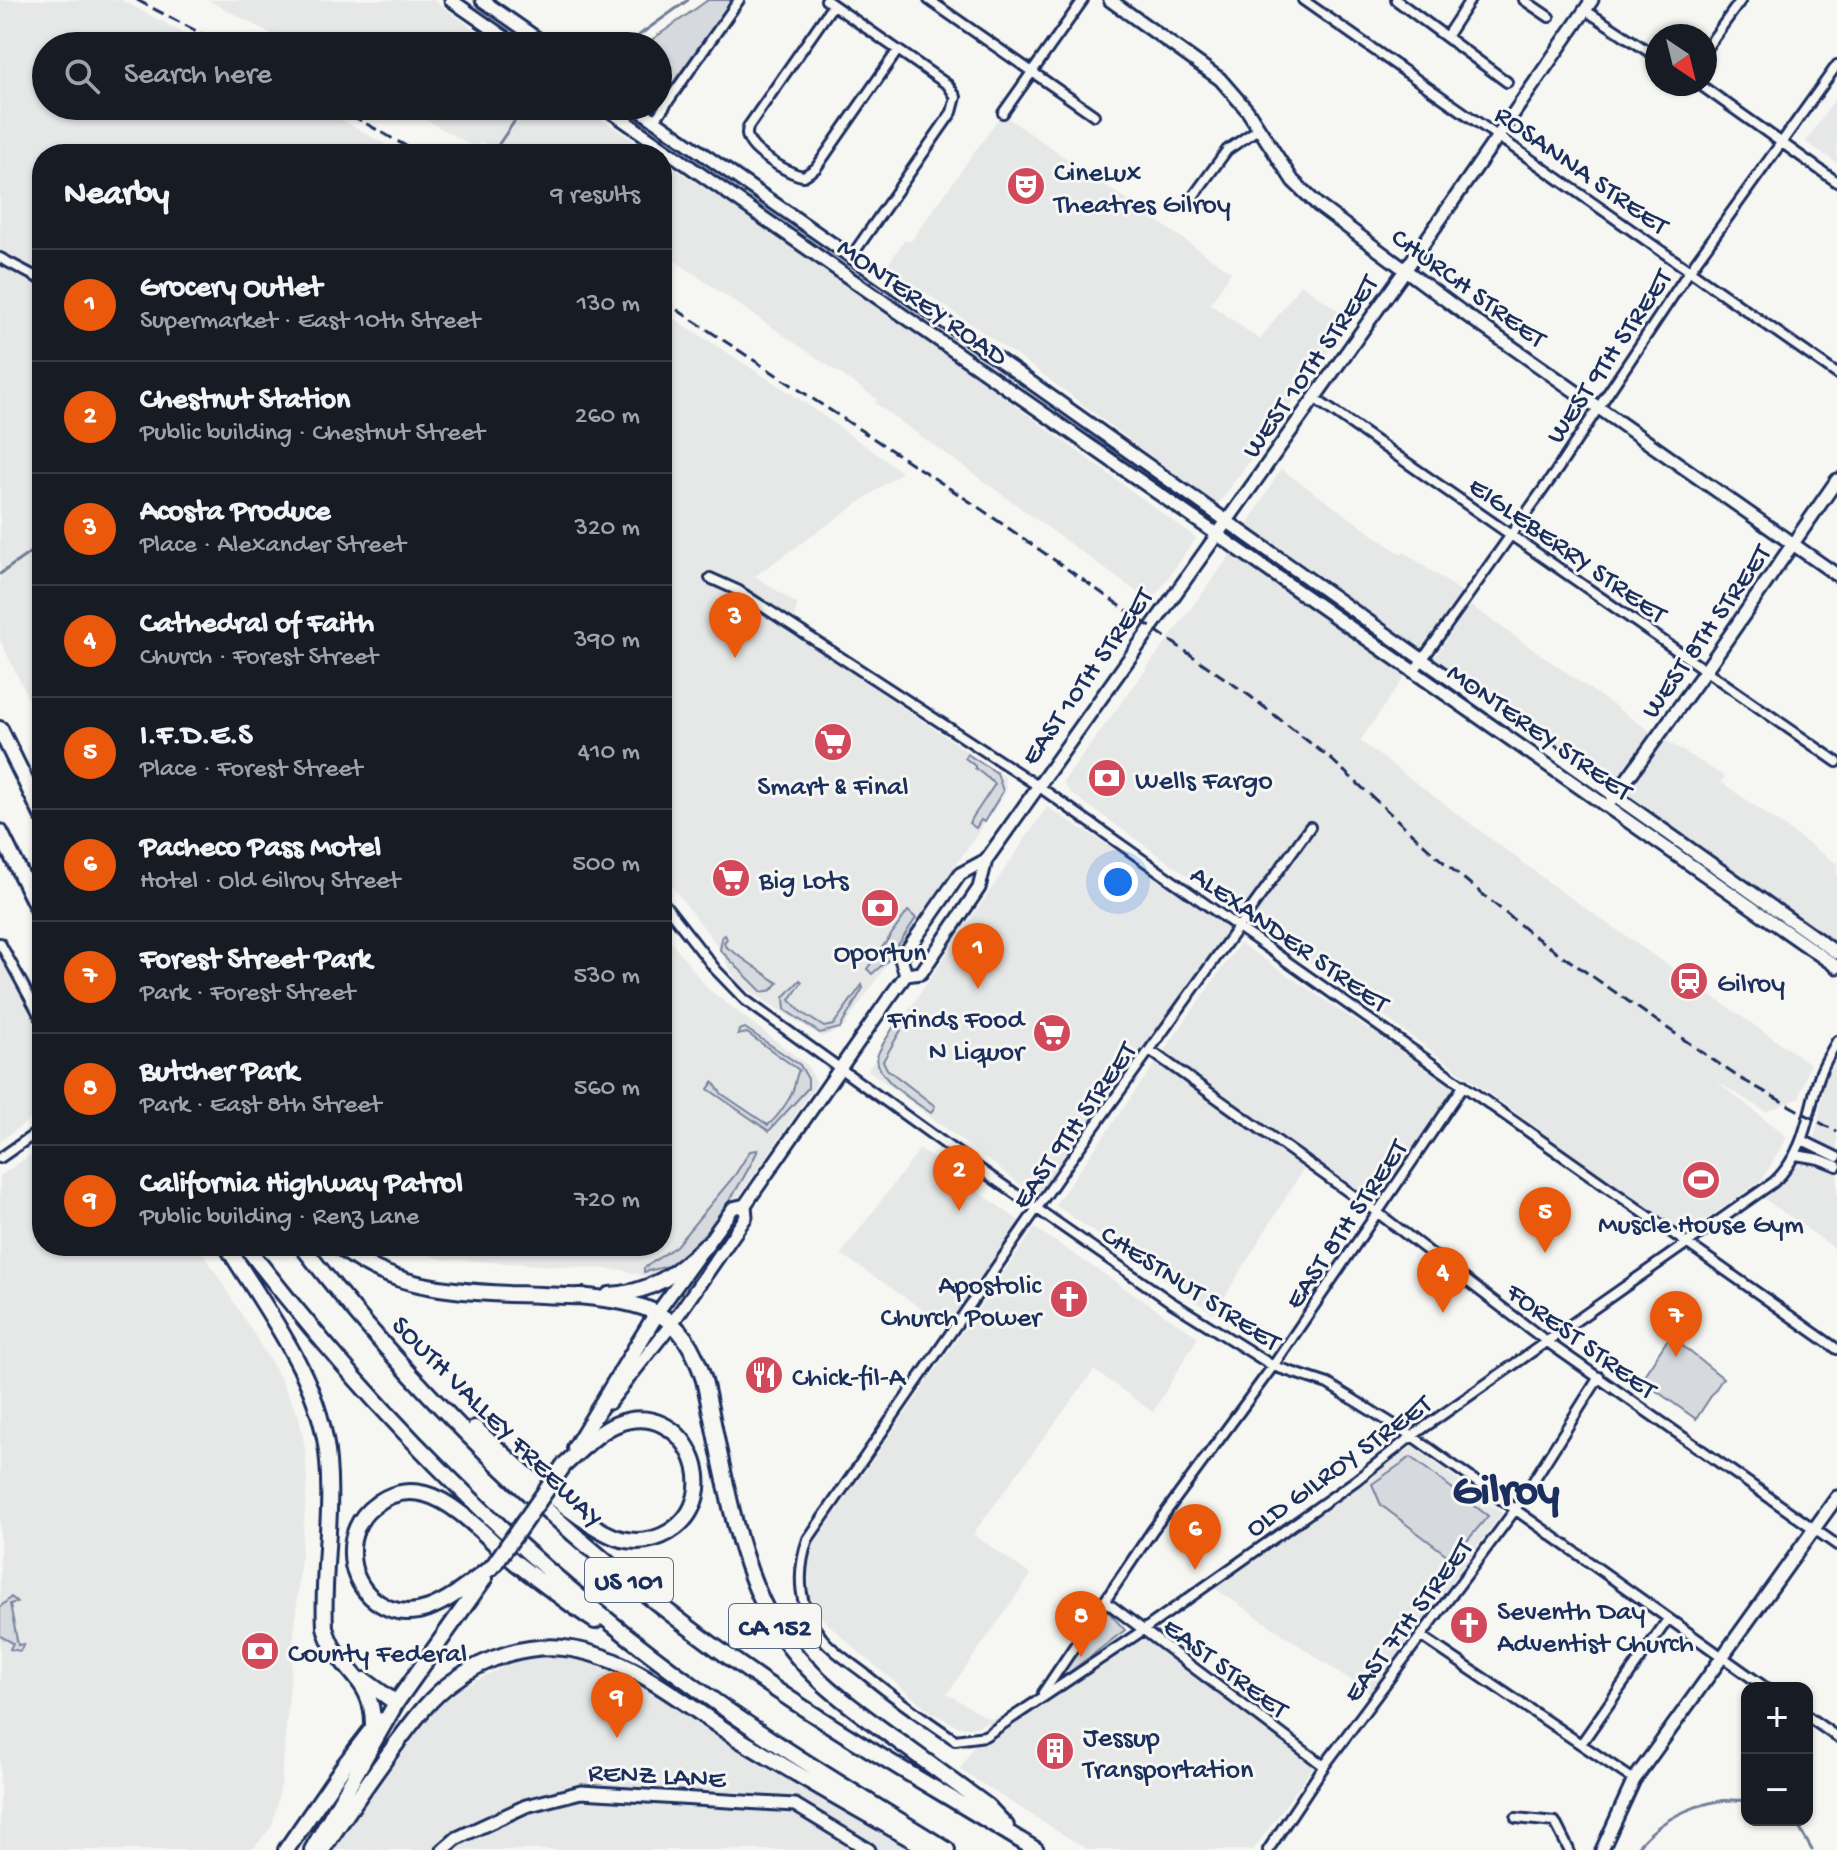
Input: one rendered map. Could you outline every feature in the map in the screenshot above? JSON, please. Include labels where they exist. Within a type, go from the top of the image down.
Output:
[{"type":"highway","points":[[0,729],[32,795]]},
{"type":"highway","points":[[0,832],[32,897]]},
{"type":"highway","points":[[352,1256],[382,1273],[420,1286],[461,1292],[615,1295],[650,1288],[681,1270],[706,1245]]},
{"type":"highway","points":[[233,1256],[300,1366],[321,1419],[329,1475],[325,1627],[333,1651],[371,1699],[373,1726]]},
{"type":"highway","name":"US 101","points":[[254,1256],[344,1367],[456,1485],[575,1594],[703,1693],[792,1754],[947,1850]]},
{"type":"highway","name":"SOUTH VALLEY FREEWAY","points":[[310,1256],[384,1344],[457,1423],[585,1544],[658,1604],[789,1699],[1036,1850]]},
{"type":"highway","points":[[578,1296],[625,1303],[657,1313]]},
{"type":"highway","name":"CA 152","points":[[657,1313],[673,1322],[687,1340],[700,1367],[741,1543],[757,1591],[779,1632],[810,1672],[833,1694],[987,1806],[1018,1838]]},
{"type":"highway","name":"EAST 10TH STREET","points":[[590,1426],[657,1313]]},
{"type":"highway","points":[[384,1344],[513,1462],[611,1536],[638,1541],[663,1536],[685,1518],[696,1494],[695,1463],[689,1448],[669,1428],[656,1422],[627,1421],[613,1426],[564,1465]]},
{"type":"highway","points":[[312,1850],[396,1703],[590,1426]]},
{"type":"highway","points":[[493,1566],[441,1604],[416,1612],[402,1612],[377,1602],[367,1593],[354,1570],[352,1543],[362,1517],[384,1499],[411,1492],[435,1497],[569,1603],[703,1693]]},
{"type":"highway","points":[[322,1850],[380,1764],[424,1708],[449,1684],[482,1663],[502,1655],[554,1647],[589,1652],[629,1667],[780,1764],[930,1850]]},
{"type":"highway","points":[[350,1671],[396,1703]]},
{"type":"highway","points":[[286,1850],[373,1726],[396,1703]]},
{"type":"main road","points":[[451,0],[497,32]]},
{"type":"main road","points":[[482,0],[528,32]]},
{"type":"main road","name":"CHURCH STREET","points":[[1110,0],[1220,79],[1247,110],[1280,164],[1305,194],[1462,312],[1837,575]]},
{"type":"main road","name":"WEST 10TH STREET","points":[[1227,521],[1589,5]]},
{"type":"main road","name":"MONTEREY ROAD","points":[[623,120],[658,144]]},
{"type":"main road","name":"MONTEREY ROAD","points":[[655,120],[1227,521]]},
{"type":"main road","name":"MONTEREY ROAD","points":[[672,154],[1084,439],[1216,535]]},
{"type":"main road","name":"WEST 8TH STREET","points":[[1611,801],[1837,480]]},
{"type":"main road","name":"EAST 10TH STREET","points":[[590,1426],[673,1322],[746,1217],[745,1205],[906,975],[921,973],[979,888],[986,860],[1227,521]]},
{"type":"main road","name":"MONTEREY STREET","points":[[1227,521],[1418,665],[1611,801],[1837,967]]},
{"type":"main road","name":"MONTEREY STREET","points":[[1216,535],[1418,665]]},
{"type":"main road","name":"MONTEREY STREET","points":[[1611,801],[1837,953]]},
{"type":"main road","name":"EAST 10TH STREET","points":[[906,975],[901,959],[960,874],[986,860]]},
{"type":"main road","name":"EAST 10TH STREET","points":[[657,1313],[733,1208],[745,1205]]},
{"type":"main road","points":[[1602,1850],[1634,1780],[1837,1497]]},
{"type":"main road","name":"RENZ LANE","points":[[443,1850],[457,1838],[526,1806],[581,1792],[795,1805],[869,1850]]},
{"type":"street","points":[[672,96],[739,0]]},
{"type":"street","points":[[929,0],[1094,115]]},
{"type":"street","points":[[1003,113],[1083,0]]},
{"type":"street","name":"ROSANNA STREET","points":[[1303,0],[1837,374]]},
{"type":"street","points":[[1396,0],[1507,82]]},
{"type":"street","points":[[1446,37],[1470,0]]},
{"type":"street","points":[[1524,0],[1549,17]]},
{"type":"street","points":[[1717,33],[1741,0]]},
{"type":"street","points":[[851,257],[952,112],[956,97],[948,85],[898,50],[829,2],[748,127],[747,137],[751,145],[771,160],[793,175],[804,176],[813,172],[898,50]]},
{"type":"street","points":[[1589,5],[1645,48]]},
{"type":"street","name":"WEST 9TH STREET","points":[[1418,665],[1512,535],[1690,270],[1837,65]]},
{"type":"street","points":[[1716,96],[1837,182]]},
{"type":"street","points":[[1187,205],[1227,150],[1258,129]]},
{"type":"street","points":[[0,258],[32,275]]},
{"type":"street","name":"EIGLEBERRY STREET","points":[[1314,398],[1837,762]]},
{"type":"street","name":"ALEXANDER STREET","points":[[710,578],[739,591],[1038,786],[1837,1349]]},
{"type":"street","name":"EAST 9TH STREET","points":[[799,1571],[808,1539],[1069,1162],[1310,827]]},
{"type":"street","name":"CHESTNUT STREET","points":[[672,913],[735,992],[1038,1210],[1171,1302],[1273,1366],[1328,1384],[1412,1436],[1757,1682]]},
{"type":"street","points":[[0,943],[32,1002]]},
{"type":"street","points":[[1837,1041],[1819,1077],[1802,1140],[1837,1157]]},
{"type":"street","name":"FOREST STREET","points":[[1151,1051],[1378,1213],[1546,1341],[1837,1545]]},
{"type":"street","name":"EAST 8TH STREET","points":[[1039,1698],[1273,1366],[1464,1085]]},
{"type":"street","points":[[0,1158],[32,1136]]},
{"type":"street","name":"OLD GILROY STREET","points":[[799,1571],[803,1601],[822,1639],[896,1699],[955,1740],[985,1736],[1142,1631],[1355,1481],[1412,1436],[1774,1182],[1796,1155],[1802,1140]]},
{"type":"street","points":[[1796,1155],[1837,1166]]},
{"type":"street","name":"EAST 7TH STREET","points":[[1268,1850],[1324,1766],[1515,1510],[1599,1377]]},
{"type":"street","name":"EAST STREET","points":[[1105,1601],[1324,1766]]},
{"type":"street","points":[[1581,1744],[1668,1619]]},
{"type":"street","points":[[1421,1636],[1634,1780]]},
{"type":"street","points":[[1813,1720],[1837,1737]]},
{"type":"street","points":[[1516,1818],[1555,1822],[1569,1850]]},
{"type":"shaded area","points":[[0,0],[121,0],[182,32],[32,32],[32,120],[342,120],[384,144],[32,144],[32,706],[0,640]]},
{"type":"shaded area","points":[[208,0],[433,0],[478,32],[268,32]]},
{"type":"shaded area","points":[[708,0],[733,0],[672,84],[672,32],[663,32]]},
{"type":"shaded area","points":[[1837,96],[1837,163],[1806,142]]},
{"type":"shaded area","points":[[1002,114],[1231,272],[1210,304],[1260,340],[1301,284],[1351,320],[1217,506],[1037,370],[887,266],[904,241],[911,241]]},
{"type":"shaded area","points":[[427,120],[603,120],[639,144],[486,144],[481,141],[469,144]]},
{"type":"shaded area","points":[[635,120],[639,120],[665,134],[926,315],[925,320],[922,321]]},
{"type":"shaded area","points":[[672,167],[867,297],[1196,538],[1151,602],[875,403],[877,399],[672,259]]},
{"type":"shaded area","points":[[672,317],[801,400],[902,472],[755,576],[797,604],[792,632],[1005,777],[1006,792],[843,1028],[822,1037],[737,983],[718,946],[672,887]]},
{"type":"shaded area","points":[[1281,469],[1402,555],[1404,552],[1463,593],[1360,741],[1555,887],[1810,1064],[1799,1098],[1766,1112],[1715,1080],[1787,1137],[1762,1180],[1684,1235],[1071,793],[1063,782],[1226,561]]},
{"type":"shaded area","points":[[1470,605],[1647,729],[1725,777],[1721,782],[1837,864],[1837,948],[1433,660]]},
{"type":"shaded area","points":[[967,754],[997,773],[1003,791],[984,822],[981,820],[976,828],[969,823],[995,784],[965,758]]},
{"type":"shaded area","points":[[1047,807],[1159,877],[1229,929],[1036,1196],[868,1070]]},
{"type":"shaded area","points":[[908,911],[916,918],[888,960],[872,974],[867,969]]},
{"type":"shaded area","points":[[725,935],[725,946],[778,983],[772,990],[762,992],[720,950]]},
{"type":"shaded area","points":[[672,943],[708,989],[807,1065],[817,1083],[735,1203],[677,1267],[647,1277],[623,1270],[431,1256],[672,1256]]},
{"type":"shaded area","points":[[1240,943],[1457,1089],[1377,1208],[1307,1163],[1214,1314],[1055,1205]]},
{"type":"shaded area","points":[[0,950],[32,1011],[32,1118],[0,1141]]},
{"type":"shaded area","points":[[800,980],[802,982],[790,1000],[801,1012],[824,1027],[833,1025],[862,985],[863,988],[840,1028],[820,1033],[785,1010],[784,997]]},
{"type":"shaded area","points":[[894,1026],[901,1030],[883,1061],[887,1069],[935,1106],[931,1113],[896,1088],[881,1071],[878,1054]]},
{"type":"shaded area","points":[[745,1028],[800,1065],[808,1079],[808,1088],[769,1131],[708,1089],[713,1082],[722,1094],[768,1125],[786,1104],[799,1070],[747,1033],[738,1035],[739,1030]]},
{"type":"shaded area","points":[[1837,1061],[1837,1250],[1765,1199],[1812,1151],[1826,1077]]},
{"type":"shaded area","points":[[920,1149],[1019,1221],[947,1326],[841,1254]]},
{"type":"shaded area","points":[[758,1150],[733,1195],[698,1243],[675,1263],[644,1272],[644,1268],[661,1256],[672,1256],[672,1249],[735,1175],[750,1151]]},
{"type":"shaded area","points":[[32,1154],[32,1256],[205,1256],[277,1372],[299,1417],[307,1485],[281,1785],[272,1826],[252,1850],[0,1850],[0,1176]]},
{"type":"shaded area","points":[[1035,1228],[1198,1337],[1153,1412],[1094,1370],[973,1534],[1031,1575],[947,1694],[990,1719],[1023,1712],[1139,1634],[1314,1766],[1253,1850],[1088,1850],[960,1770],[988,1721],[976,1727],[959,1727],[931,1712],[810,1607],[807,1554]]},
{"type":"shaded area","points":[[1670,1336],[1723,1378],[1696,1419],[1641,1380]]},
{"type":"shaded area","points":[[1413,1446],[1502,1513],[1370,1693],[1213,1587]]},
{"type":"shaded area","points":[[1411,1457],[1488,1516],[1452,1559],[1381,1505],[1372,1484]]},
{"type":"shaded area","points":[[11,1597],[17,1602],[10,1604],[18,1645],[24,1644],[20,1651],[10,1649],[13,1643],[0,1636],[0,1607]]},
{"type":"shaded area","points":[[1105,1608],[1125,1630],[1054,1684]]},
{"type":"shaded area","points":[[558,1654],[603,1666],[647,1688],[736,1746],[911,1850],[334,1850],[371,1789],[398,1759],[444,1697],[517,1660]]},
{"type":"waterway","points":[[643,32],[688,0]]},
{"type":"waterway","points":[[499,144],[515,120]]},
{"type":"waterway","points":[[0,574],[32,551]]},
{"type":"waterway","points":[[1635,1850],[1657,1828],[1685,1811],[1716,1802],[1741,1801]]},
{"type":"waterway","points":[[1796,1826],[1812,1850]]},
{"type":"railway","points":[[137,0],[198,32]]},
{"type":"railway","points":[[360,120],[402,144]]},
{"type":"railway","points":[[672,307],[978,507],[1250,696],[1332,760],[1441,860],[1531,934],[1738,1077],[1837,1132]]},
{"type":"place","name":"CineLux Theatres Gilroy","points":[[1026,186]]},
{"type":"place","name":"Acosta Produce","points":[[735,658]]},
{"type":"place","name":"Smart & Final","points":[[833,742]]},
{"type":"place","name":"Wells Fargo","points":[[1107,778]]},
{"type":"place","name":"Big Lots","points":[[731,878]]},
{"type":"place","name":"Oportun","points":[[880,908]]},
{"type":"place","name":"Gilroy","points":[[1689,981]]},
{"type":"place","name":"Grocery Outlet","points":[[978,989]]},
{"type":"place","name":"Frinds Food N Liquor","points":[[1052,1033]]},
{"type":"place","name":"Muscle House Gym","points":[[1701,1180]]},
{"type":"place","name":"Chestnut Station","points":[[959,1211]]},
{"type":"place","name":"I.F.D.E.S","points":[[1545,1253]]},
{"type":"place","name":"Apostolic Church Power","points":[[1069,1299]]},
{"type":"place","name":"Cathedral of Faith","points":[[1443,1313]]},
{"type":"place","name":"Forest Street Park","points":[[1676,1357]]},
{"type":"place","name":"Chick-fil-A","points":[[764,1375]]},
{"type":"place","name":"Pacheco Pass Motel","points":[[1195,1570]]},
{"type":"place","name":"Seventh Day Adventist Church","points":[[1469,1625]]},
{"type":"place","name":"County Federal","points":[[260,1651]]},
{"type":"place","name":"Butcher Park","points":[[1081,1657]]},
{"type":"place","name":"California Highway Patrol","points":[[617,1738]]},
{"type":"place","name":"Jessup Transportation","points":[[1055,1751]]},
{"type":"district","name":"Gilroy","points":[[1506,1487]]}]
